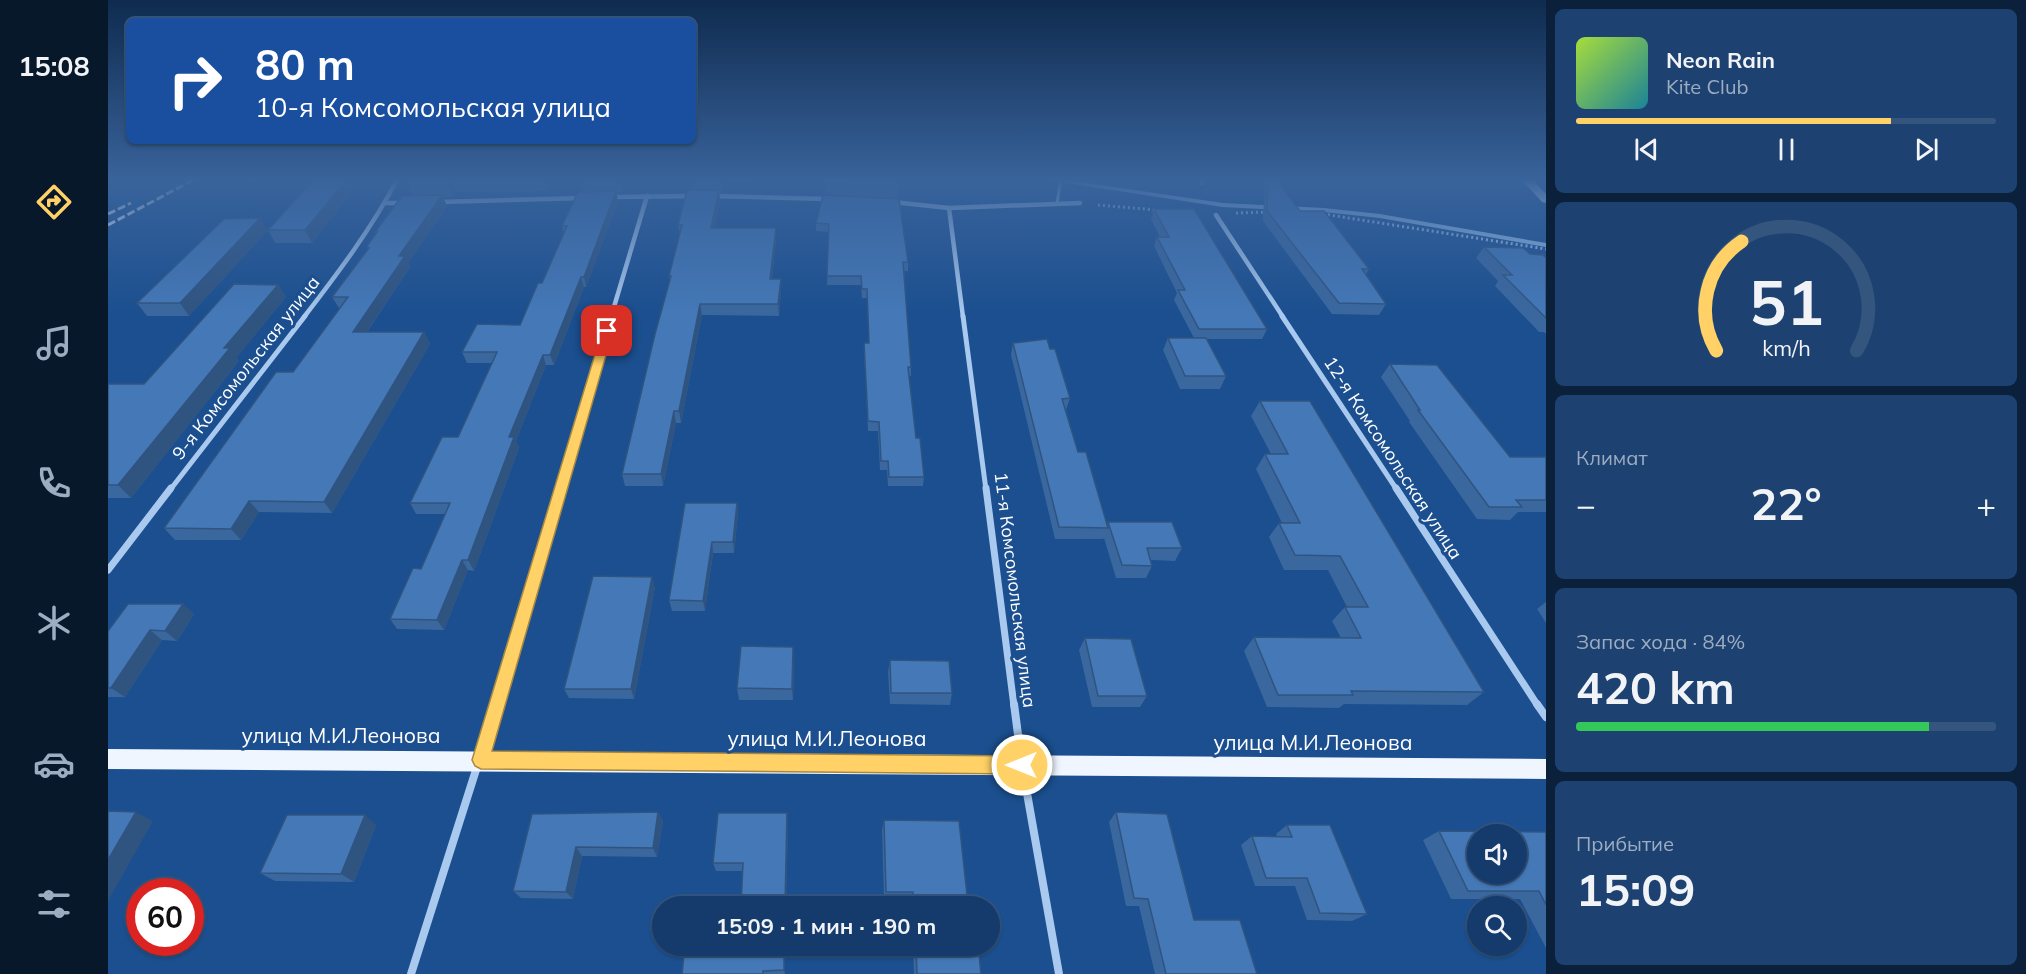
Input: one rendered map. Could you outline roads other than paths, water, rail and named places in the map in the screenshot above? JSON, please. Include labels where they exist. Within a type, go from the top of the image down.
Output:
[{"type":"main road","name":"улица М.И.Леонова","points":[[108,759],[1546,769]]},
{"type":"street","name":"9-я Комсомольская улица","points":[[108,570],[350,259],[372,223]]},
{"type":"street","points":[[411,974],[481,760],[639,223]]},
{"type":"street","name":"11-я Комсомольская улица","points":[[951,223],[1022,765],[1059,974]]},
{"type":"street","name":"12-я Комсомольская улица","points":[[1222,223],[1546,717]]},
{"type":"waterway","points":[[1423,223],[1546,245]]}]
